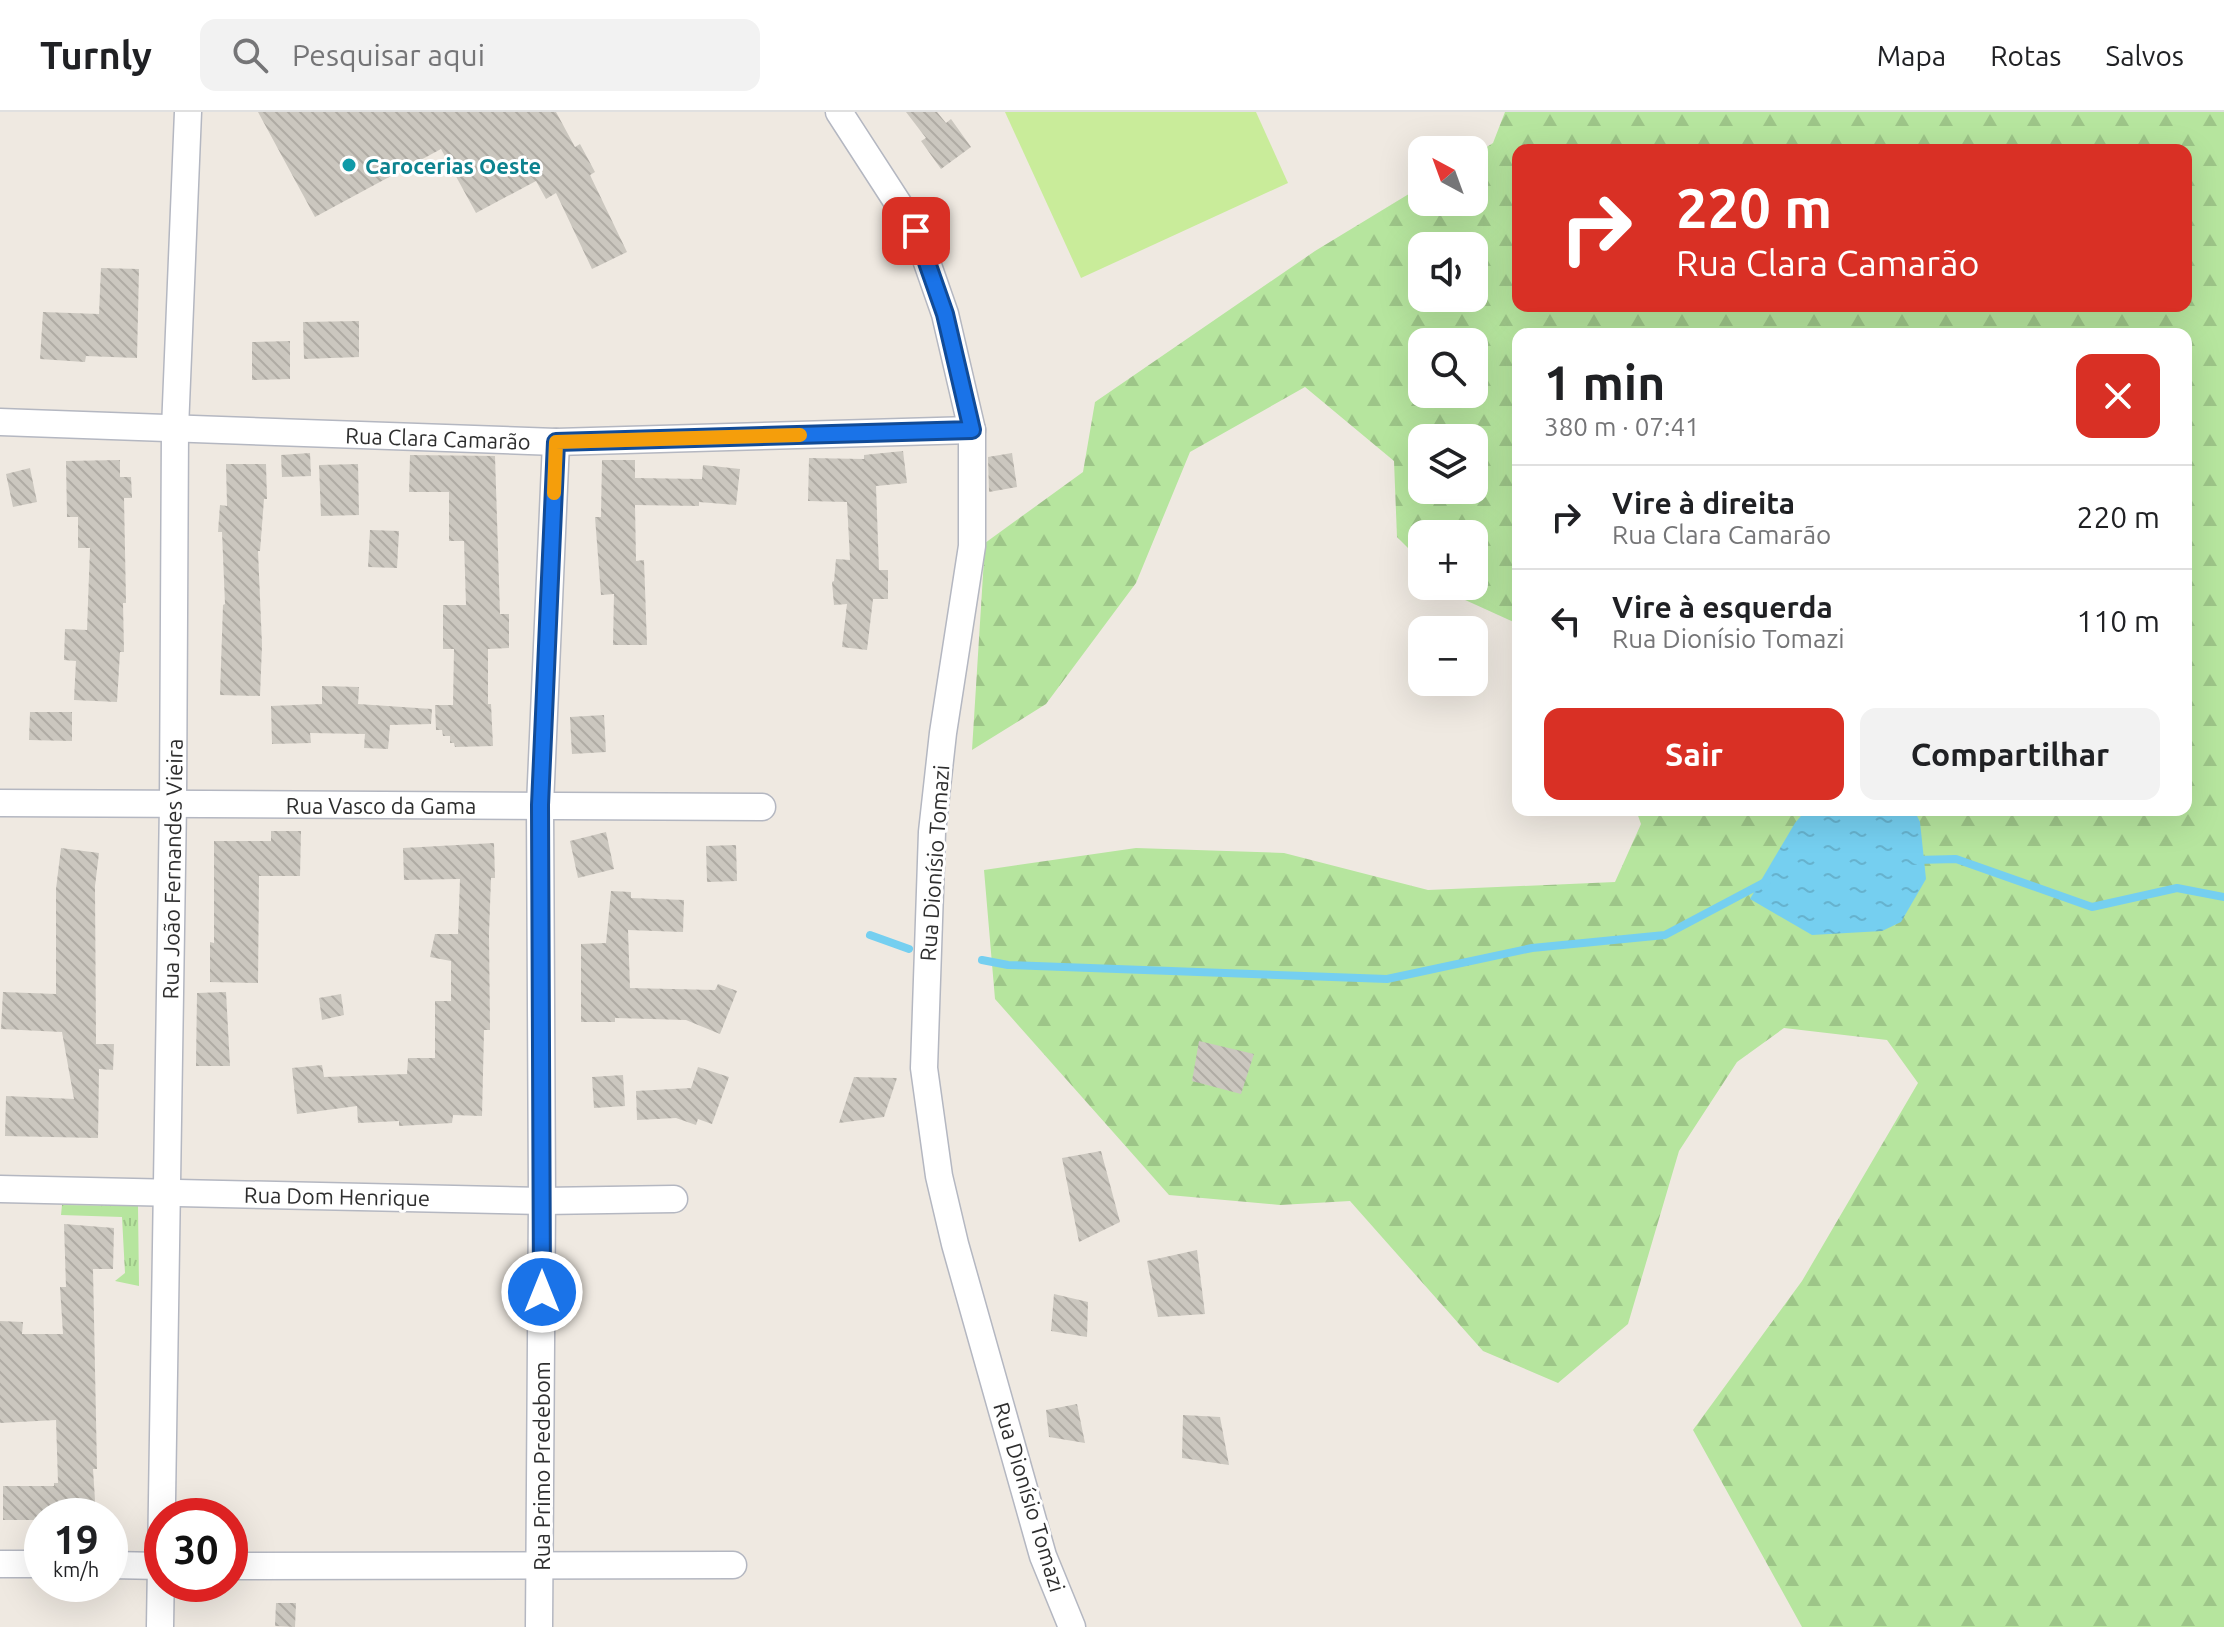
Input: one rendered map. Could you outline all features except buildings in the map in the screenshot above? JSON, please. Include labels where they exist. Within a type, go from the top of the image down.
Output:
[{"type":"street","name":"Rua João Fernandes Vieira","points":[[163,1498],[175,429],[188,112]]},
{"type":"street","name":"Rua Dionísio Tomazi","points":[[839,112],[916,231],[945,314],[972,430],[972,546],[943,733],[932,832],[924,1068],[939,1176],[955,1244],[1043,1556],[1072,1627]]},
{"type":"street","name":"Rua Clara Camarão","points":[[0,422],[556,442],[972,430]]},
{"type":"street","name":"Rua Primo Predebom","points":[[539,1627],[542,1201],[540,805],[556,442]]},
{"type":"street","name":"Rua Vasco da Gama","points":[[0,803],[762,807]]},
{"type":"street","name":"Rua Dom Henrique","points":[[0,1189],[542,1201],[674,1199]]},
{"type":"street","points":[[0,1564],[24,1564]]},
{"type":"street","points":[[248,1566],[733,1565]]},
{"type":"street","name":"Rua João Fernandes Vieira","points":[[160,1627],[161,1602]]},
{"type":"green space","points":[[1005,112],[1256,112],[1288,183],[1081,278]]},
{"type":"green space","points":[[1505,112],[2224,112],[2224,1627],[1802,1627],[1693,1430],[1802,1281],[1918,1083],[1887,1040],[1784,1028],[1737,1062],[1679,1151],[1628,1324],[1558,1383],[1483,1351],[1350,1201],[1280,1205],[1169,1195],[995,999],[984,870],[1136,848],[1284,853],[1428,890],[1615,882],[1641,824],[1638,816],[2192,816],[2192,328],[1512,328],[1512,621],[1465,600],[1488,600],[1488,520],[1408,520],[1408,548],[1397,537],[1394,461],[1305,387],[1190,452],[1136,583],[1046,704],[972,750],[985,543],[1083,472],[1095,402],[1315,251],[1408,195],[1408,216],[1488,216],[1488,146],[1493,143]]},
{"type":"green space","points":[[62,1205],[138,1206],[139,1286],[115,1281],[125,1273],[122,1217],[61,1215]]},
{"type":"water","points":[[1801,816],[1917,816],[1926,879],[1901,922],[1882,931],[1812,935],[1750,899]]},
{"type":"waterway","points":[[1916,860],[1956,859],[2092,907],[2177,888],[2224,897]]},
{"type":"waterway","points":[[982,960],[1008,965],[1387,979],[1532,948],[1665,935],[1767,881]]},
{"type":"waterway","points":[[870,935],[909,949]]},
{"type":"slow traffic","points":[[554,493],[556,442],[800,435]]},
{"type":"place","name":"Carocerias Oeste","points":[[349,165]]},
{"type":"route","points":[[542,1292],[540,805],[556,442],[972,430],[945,314],[916,231]]}]
